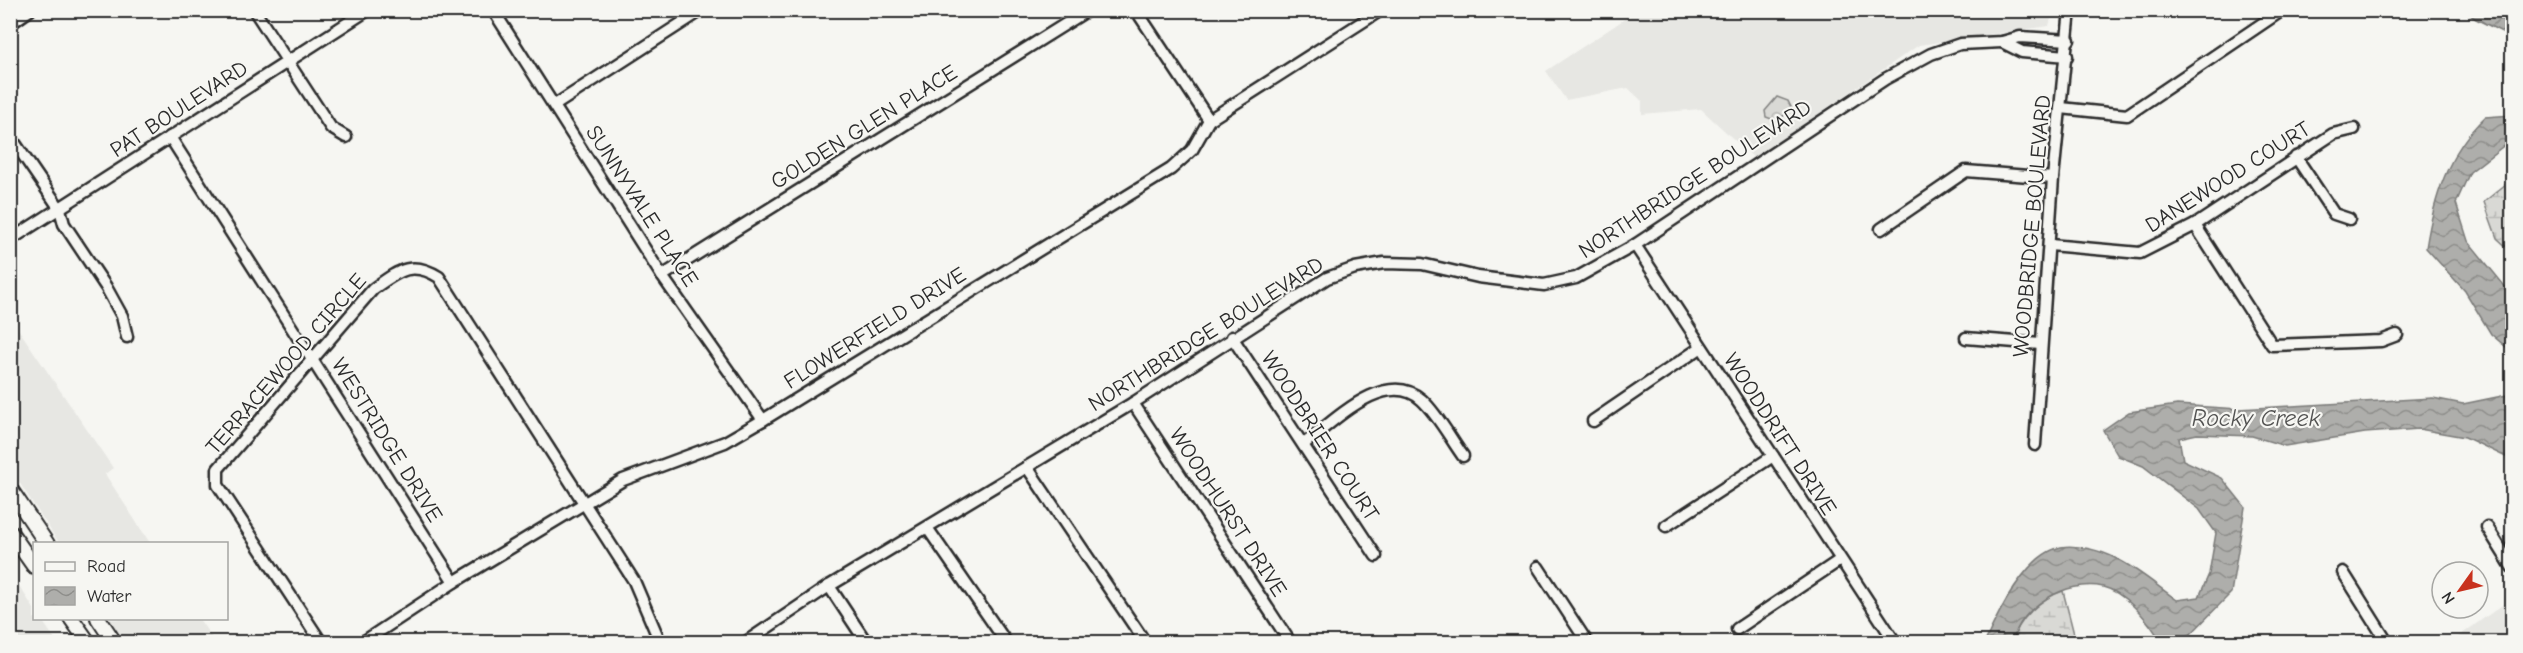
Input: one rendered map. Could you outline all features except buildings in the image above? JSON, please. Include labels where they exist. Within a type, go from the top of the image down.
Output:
[{"type":"main road","points":[[10,489],[46,542]]},
{"type":"main road","points":[[10,532],[33,565]]},
{"type":"main road","points":[[72,620],[88,642]]},
{"type":"main road","points":[[99,620],[114,642]]},
{"type":"street","points":[[10,24],[30,10]]},
{"type":"street","points":[[254,10],[331,128],[345,137]]},
{"type":"street","name":"PAT BOULEVARD","points":[[10,240],[368,10]]},
{"type":"street","name":"SUNNYVALE PLACE","points":[[493,10],[662,276],[763,420]]},
{"type":"street","points":[[555,105],[702,10]]},
{"type":"street","name":"GOLDEN GLEN PLACE","points":[[662,276],[1088,10]]},
{"type":"street","points":[[1136,10],[1209,120]]},
{"type":"street","name":"FLOWERFIELD DRIVE","points":[[363,642],[454,582],[586,505],[623,480],[725,442],[763,420],[1171,169],[1192,150],[1209,120],[1381,10]]},
{"type":"street","name":"WOODBRIDGE BOULEVARD","points":[[2035,445],[2053,178],[2070,10]]},
{"type":"street","points":[[2061,108],[2127,115],[2278,13]]},
{"type":"street","name":"NORTHBRIDGE BOULEVARD","points":[[746,642],[829,586],[928,529],[1132,403],[1327,278],[1355,268],[1384,263],[1422,264],[1478,277],[1544,285],[1576,278],[1635,245],[1910,64],[1960,44],[2002,42],[2020,37],[2068,40]]},
{"type":"street","name":"NORTHBRIDGE BOULEVARD","points":[[2002,42],[2022,52],[2067,56]]},
{"type":"street","name":"DANEWOOD COURT","points":[[2050,245],[2140,254],[2195,225],[2333,134],[2354,129]]},
{"type":"street","points":[[10,136],[60,209],[64,224],[122,316],[127,337]]},
{"type":"street","name":"WESTRIDGE DRIVE","points":[[170,137],[454,582]]},
{"type":"street","points":[[2296,157],[2334,214],[2349,219]]},
{"type":"street","points":[[1881,229],[1966,171],[2053,178]]},
{"type":"street","points":[[2195,225],[2272,345],[2381,341],[2397,335]]},
{"type":"street","name":"WOODDRIFT DRIVE","points":[[1635,245],[1700,348],[1895,642]]},
{"type":"street","name":"TERRACEWOOD CIRCLE","points":[[321,642],[218,485],[218,469],[373,289],[400,270],[424,267],[439,277],[634,581],[660,642]]},
{"type":"street","name":"WOODBRIER COURT","points":[[1232,337],[1376,556]]},
{"type":"street","points":[[1966,338],[2040,345]]},
{"type":"street","points":[[1593,421],[1700,348]]},
{"type":"street","points":[[1304,444],[1365,398],[1390,389],[1408,390],[1423,400],[1463,456]]},
{"type":"street","name":"WOODHURST DRIVE","points":[[1132,403],[1290,642]]},
{"type":"street","points":[[1666,526],[1773,456]]},
{"type":"street","points":[[1028,467],[1145,642]]},
{"type":"street","points":[[2487,527],[2512,567]]},
{"type":"street","points":[[928,529],[1006,642]]},
{"type":"street","points":[[1737,629],[1840,561]]},
{"type":"street","points":[[1538,567],[1587,642]]},
{"type":"street","points":[[2343,572],[2387,642]]},
{"type":"street","points":[[829,586],[866,642]]},
{"type":"shaded area","points":[[1637,11],[2053,11],[2049,26],[1919,45],[1754,158],[1701,109],[1642,114],[1642,101],[1628,88],[1566,100],[1546,71]]},
{"type":"shaded area","points":[[10,317],[113,468],[105,474],[149,542],[58,542],[11,470]]},
{"type":"shaded area","points":[[11,573],[33,607],[33,620],[42,620],[57,642],[11,642]]},
{"type":"shaded area","points":[[2512,598],[2512,642],[2451,642],[2482,620],[2490,620],[2490,614]]},
{"type":"shaded area","points":[[110,620],[200,620],[215,642],[125,642]]},
{"type":"green space","points":[[1777,97],[1788,101],[1792,109],[1777,121],[1766,117],[1765,111]]},
{"type":"green space","points":[[2512,179],[2512,252],[2497,238],[2484,202]]},
{"type":"green space","points":[[2063,591],[2076,642],[2013,642],[2019,626],[2031,611],[2046,599]]},
{"type":"water","points":[[2465,11],[2512,11],[2512,37],[2476,19]]},
{"type":"water","points":[[2512,115],[2512,144],[2506,144],[2470,172],[2456,203],[2468,241],[2512,295],[2512,352],[2491,334],[2465,291],[2426,248],[2438,194],[2444,177],[2461,146],[2485,117]]},
{"type":"water","name":"Rocky Creek","points":[[2512,394],[2512,466],[2506,457],[2465,437],[2419,429],[2365,433],[2285,446],[2252,436],[2197,434],[2179,438],[2183,460],[2222,478],[2245,507],[2231,593],[2186,639],[2157,635],[2141,614],[2119,594],[2111,590],[2103,587],[2075,587],[2047,598],[2035,607],[2017,629],[2013,642],[1985,642],[1997,616],[2025,572],[2048,552],[2061,547],[2082,547],[2110,555],[2139,572],[2177,600],[2199,597],[2209,574],[2216,533],[2199,509],[2143,466],[2118,456],[2103,430],[2129,412],[2177,405],[2239,409],[2433,398],[2463,404]]}]
